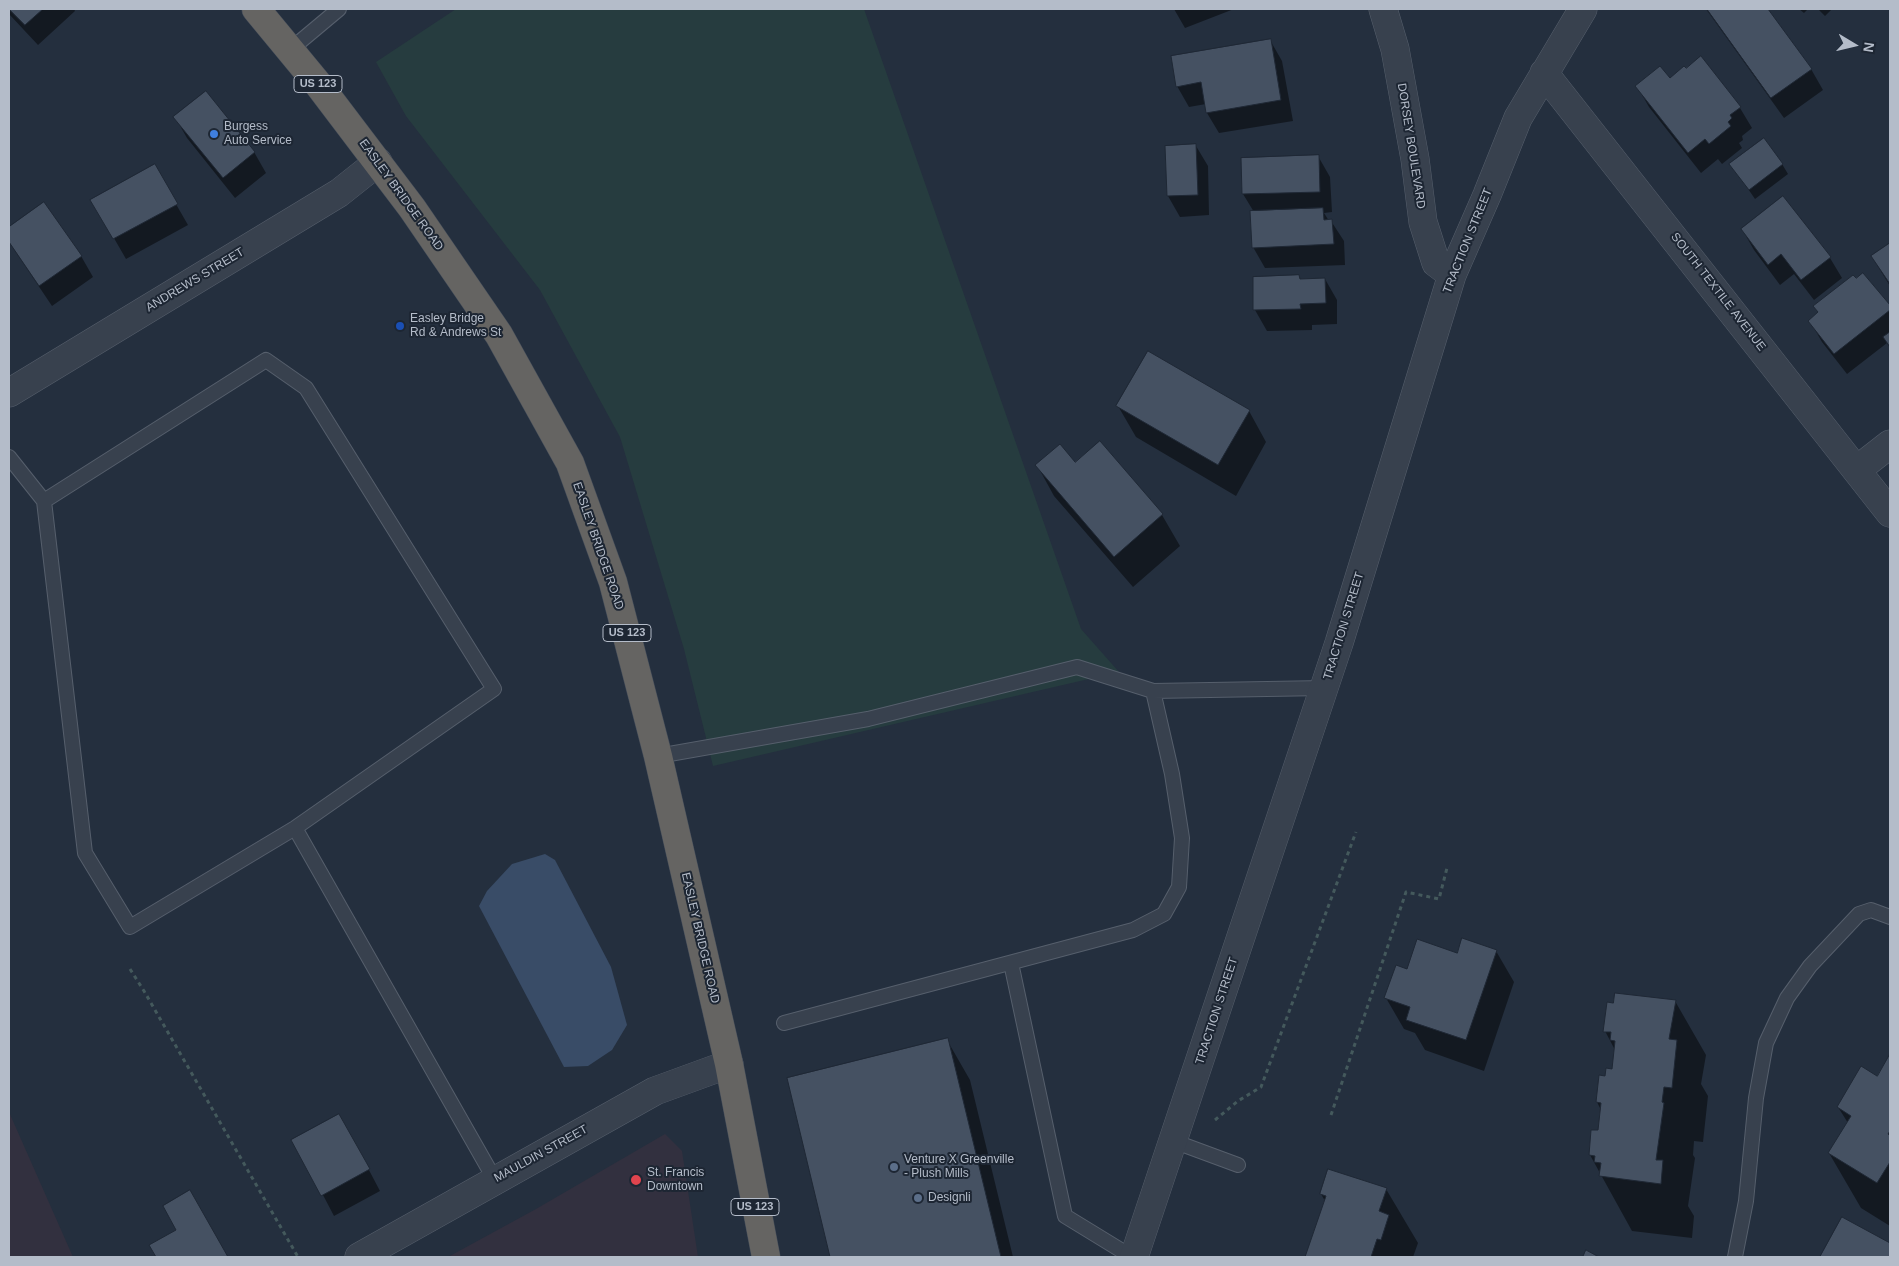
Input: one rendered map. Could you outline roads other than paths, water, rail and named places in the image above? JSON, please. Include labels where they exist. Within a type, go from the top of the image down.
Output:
[{"type":"highway","name":"EASLEY BRIDGE ROAD","points":[[256,9],[378,162],[412,208],[499,335],[570,464],[613,582],[658,756],[729,1064],[766,1257]]},
{"type":"street","name":"DORSEY BOULEVARD","points":[[1383,9],[1398,67],[1415,159],[1423,222],[1436,263],[1452,275]]},
{"type":"street","name":"TRACTION STREET","points":[[1133,1257],[1324,688],[1452,275],[1518,118],[1583,9]]},
{"type":"street","name":"SOUTH TEXTILE AVENUE","points":[[1544,73],[1858,469],[1890,513]]},
{"type":"street","name":"ANDREWS STREET","points":[[9,393],[339,193],[378,162]]},
{"type":"street","points":[[1858,469],[1890,444]]},
{"type":"street","name":"MAULDIN STREET","points":[[359,1257],[654,1091],[729,1064]]},
{"type":"lane","points":[[290,50],[340,9]]},
{"type":"lane","points":[[9,457],[44,501],[85,853],[130,927],[295,828],[494,689],[306,388],[266,360],[44,501]]},
{"type":"lane","points":[[658,756],[868,719],[1077,667],[1153,691],[1324,688]]},
{"type":"lane","points":[[784,1023],[1133,930],[1164,914],[1179,886],[1182,838],[1172,774],[1153,691]]},
{"type":"lane","points":[[295,828],[495,1180]]},
{"type":"lane","points":[[1735,1257],[1746,1201],[1756,1098],[1766,1043],[1787,998],[1810,966],[1859,914],[1871,910],[1890,917]]},
{"type":"lane","points":[[1011,963],[1066,1216],[1133,1257]]},
{"type":"lane","points":[[1173,1141],[1238,1165]]},
{"type":"water","points":[[545,854],[555,860],[611,967],[627,1025],[612,1050],[588,1066],[564,1067],[479,906],[487,891],[512,864]]},
{"type":"place","name":"Burgess Auto Service","points":[[214,134]]},
{"type":"place","name":"Easley Bridge Rd & Andrews St","points":[[400,326]]},
{"type":"place","name":"Venture X Greenville - Plush Mills","points":[[894,1167]]},
{"type":"place","name":"St. Francis Downtown","points":[[636,1180]]},
{"type":"place","name":"Designli","points":[[918,1198]]}]
